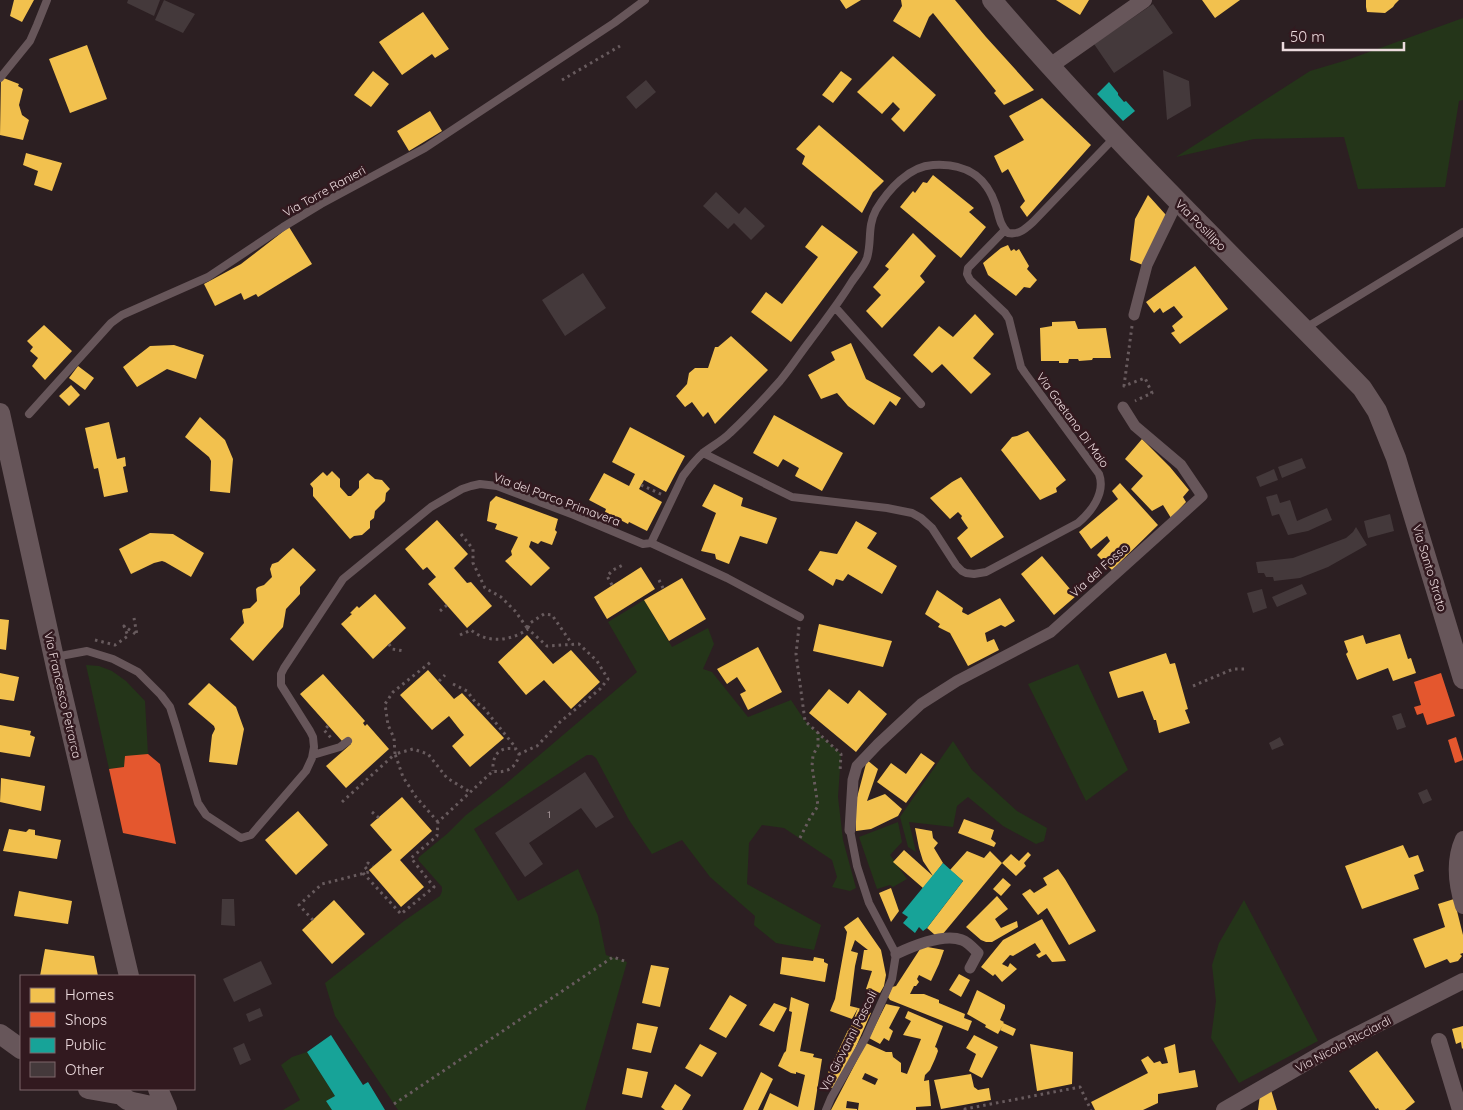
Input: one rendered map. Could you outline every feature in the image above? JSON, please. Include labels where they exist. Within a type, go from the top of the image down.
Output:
[{"type":"street","name":"Via Posillipo","points":[[992,0],[1114,137],[1362,388],[1377,411],[1396,458]]},
{"type":"street","points":[[1050,66],[1144,0]]},
{"type":"street","points":[[1134,315],[1147,265],[1178,201]]},
{"type":"street","name":"Via del Fosso","points":[[850,830],[853,780],[858,766],[878,744],[921,704],[949,686],[1051,632],[1202,496],[1181,465],[1135,426],[1122,407]]},
{"type":"street","name":"Via Francesco Petrarca","points":[[0,413],[3,436],[129,975]]},
{"type":"street","name":"Via Santo Strato","points":[[1396,458],[1463,679]]},
{"type":"street","points":[[1463,839],[1458,854],[1456,874],[1463,906]]},
{"type":"street","points":[[896,954],[922,943],[952,939],[963,940],[978,953],[970,968]]},
{"type":"street","name":"Via Nicola Ricciardi","points":[[1224,1110],[1333,1047],[1463,981]]},
{"type":"street","points":[[0,1034],[20,1047]]},
{"type":"street","points":[[1439,1041],[1460,1110]]},
{"type":"street","points":[[94,1090],[148,1099],[155,1090]]},
{"type":"street","points":[[157,1090],[167,1110]]},
{"type":"street","points":[[126,1095],[158,1110]]},
{"type":"lane","points":[[0,78],[30,42],[38,26],[46,0]]},
{"type":"lane","name":"Via Torre Ranieri","points":[[29,414],[106,329],[122,315],[208,277],[298,218],[425,148],[645,0]]},
{"type":"lane","points":[[651,543],[683,476],[689,468],[703,453],[729,434],[780,380],[835,307],[867,257],[872,219],[879,206],[902,178],[920,166],[961,167],[975,174],[984,182],[992,195],[1002,227],[1008,233],[1017,233],[1033,222],[1114,137]]},
{"type":"lane","name":"Via Gaetano Di Maio","points":[[703,453],[792,496],[912,513],[932,528],[956,565],[966,573],[986,572],[1078,524],[1090,512],[1099,494],[1102,484],[1099,474],[1024,373],[1006,313],[967,277],[966,271],[968,268],[1005,230]]},
{"type":"lane","points":[[1304,329],[1463,232]]},
{"type":"lane","points":[[835,307],[921,404]]},
{"type":"lane","name":"Via del Parco Primavera","points":[[313,755],[313,737],[281,685],[280,674],[343,579],[431,507],[462,489],[480,484],[497,486],[574,515],[642,544],[651,543],[727,578],[800,617]]},
{"type":"lane","points":[[54,657],[87,651],[113,659],[138,672],[170,707],[198,803],[206,815],[241,838],[252,835],[306,772],[313,755],[340,748],[348,741]]},
{"type":"lane","name":"Via del Fosso","points":[[850,830],[857,866],[869,903],[896,954]]},
{"type":"lane","name":"Via Giovanni Pascoli","points":[[826,1110],[866,1037],[892,979],[896,954]]},
{"type":"path","points":[[562,80],[620,46]]},
{"type":"path","points":[[1122,407],[1152,393],[1145,378],[1124,386],[1134,315]]},
{"type":"path","points":[[641,485],[657,492]]},
{"type":"path","points":[[461,534],[473,549],[473,563],[485,588],[501,597],[515,611],[528,629],[547,646],[578,644],[596,661],[608,679],[600,689],[560,722],[537,746],[519,754]]},
{"type":"path","points":[[612,585],[607,576],[613,570],[625,564]]},
{"type":"path","points":[[659,580],[663,588]]},
{"type":"path","points":[[440,612],[447,605]]},
{"type":"path","points":[[460,635],[471,630],[486,639],[502,639],[520,634],[528,629],[530,622],[544,614],[552,615],[572,645]]},
{"type":"path","points":[[800,617],[796,654],[805,721],[841,754],[840,780]]},
{"type":"path","points":[[125,638],[128,636],[124,626],[137,636],[134,618]]},
{"type":"path","points":[[389,644],[392,649],[404,651]]},
{"type":"path","points":[[432,661],[393,692],[385,704],[388,725],[394,738],[395,754],[403,777],[416,797],[438,822]]},
{"type":"path","points":[[1193,686],[1233,669],[1245,669]]},
{"type":"path","points":[[439,680],[444,675]]},
{"type":"path","points":[[453,684],[466,691],[476,703],[483,707],[519,754],[518,761],[513,767],[499,772],[493,771]]},
{"type":"path","points":[[800,838],[818,806],[812,766],[813,755],[818,746],[818,732]]},
{"type":"path","points":[[342,802],[395,754],[413,749],[428,754],[447,778],[470,792]]},
{"type":"path","points":[[363,873],[401,914],[434,887],[411,858],[437,836],[438,822],[493,771],[493,763],[498,753],[503,749],[516,749]]},
{"type":"path","points":[[372,812],[379,818]]},
{"type":"path","points":[[313,920],[299,905],[322,884],[369,872],[365,867],[368,863],[373,866]]},
{"type":"path","points":[[394,1104],[613,957],[627,962]]},
{"type":"path","points":[[965,1110],[1080,1087],[1091,1110]]},
{"type":"green space","points":[[1463,18],[1463,100],[1459,101],[1445,187],[1358,189],[1344,137],[1254,139],[1176,157],[1310,71],[1347,60]]},
{"type":"green space","points":[[644,600],[672,647],[708,628],[714,644],[703,669],[712,672],[748,717],[791,700],[805,721],[841,754],[838,797],[843,840],[856,888],[850,891],[832,887],[837,877],[832,860],[784,828],[762,825],[749,843],[747,884],[821,925],[814,950],[776,943],[754,925],[755,916],[710,877],[682,840],[652,854],[629,820],[596,758],[592,755],[587,755],[474,829],[518,901],[578,869],[598,916],[606,955],[627,962],[585,1110],[398,1110],[335,1016],[325,983],[404,921],[440,896],[442,887],[419,861],[419,857],[466,815],[502,787],[637,672],[608,622]]},
{"type":"green space","points":[[1078,664],[1128,770],[1086,801],[1028,684]]},
{"type":"green space","points":[[86,665],[99,666],[112,671],[126,681],[145,701],[148,754],[124,767],[109,769]]},
{"type":"green space","points":[[953,741],[972,770],[1017,811],[1047,828],[1044,841],[1036,844],[1003,826],[968,797],[957,806],[953,827],[909,822],[916,852],[908,847],[900,817]]},
{"type":"green space","points":[[898,822],[902,842],[890,855],[907,879],[893,887],[890,885],[877,889],[859,837]]},
{"type":"green space","points":[[1244,900],[1318,1041],[1239,1083],[1211,1038],[1216,1001],[1212,965],[1219,943]]},
{"type":"green space","points":[[307,1052],[335,1096],[332,1110],[283,1110],[300,1100],[281,1065],[292,1057]]},
{"type":"building: Homes","points":[[14,0],[34,0],[22,22],[10,16]]},
{"type":"building: Homes","points":[[840,0],[861,0],[846,9]]},
{"type":"building: Homes","points":[[901,0],[955,0],[1034,90],[1004,105],[994,93],[996,91],[933,13],[929,17],[920,38],[893,21],[902,6]]},
{"type":"building: Homes","points":[[1056,0],[1089,0],[1080,15]]},
{"type":"building: Homes","points":[[1202,0],[1240,0],[1215,18]]},
{"type":"building: Homes","points":[[1366,0],[1399,0],[1385,13],[1367,12]]},
{"type":"building: Homes","points":[[423,12],[449,49],[435,58],[432,54],[402,75],[379,42]]},
{"type":"building: Homes","points":[[87,45],[107,99],[70,113],[49,59]]},
{"type":"building: Homes","points":[[893,56],[936,95],[904,132],[891,119],[900,109],[893,102],[882,114],[857,92]]},
{"type":"building: Homes","points":[[373,71],[389,84],[371,107],[354,95]]},
{"type":"building: Homes","points":[[841,71],[852,79],[833,103],[822,95]]},
{"type":"building: Homes","points":[[1,77],[19,84],[18,86],[23,89],[19,105],[22,115],[29,120],[23,140],[0,135]]},
{"type":"building: Homes","points":[[1042,98],[1091,145],[1027,217],[1020,207],[1025,201],[1008,169],[1002,173],[994,156],[1024,140],[1009,116]]},
{"type":"building: Homes","points":[[430,111],[442,131],[409,151],[397,131]]},
{"type":"building: Homes","points":[[819,125],[884,181],[873,192],[862,213],[802,164],[805,156],[796,149]]},
{"type":"building: Homes","points":[[26,153],[62,163],[52,191],[34,185],[38,171],[23,165]]},
{"type":"building: Homes","points":[[933,175],[974,208],[969,212],[986,227],[961,258],[900,207],[913,191],[915,193],[923,182],[927,183]]},
{"type":"building: Homes","points":[[1148,195],[1166,215],[1143,265],[1130,260],[1135,219]]},
{"type":"building: Homes","points":[[822,225],[858,252],[791,342],[751,312],[766,292],[782,304],[818,257],[805,247]]},
{"type":"building: Homes","points":[[289,227],[312,264],[258,297],[256,294],[244,300],[241,293],[215,306],[204,284],[241,264]]},
{"type":"building: Homes","points":[[913,233],[936,256],[920,276],[925,282],[882,328],[866,311],[881,295],[873,287],[889,269],[885,266]]},
{"type":"building: Homes","points":[[1008,245],[1011,251],[1019,249],[1029,266],[1027,269],[1037,280],[1030,288],[1024,287],[1016,296],[988,275],[983,263],[1001,248]]},
{"type":"building: Homes","points":[[1195,266],[1228,309],[1180,344],[1171,333],[1175,331],[1172,326],[1183,317],[1174,306],[1163,313],[1160,308],[1154,313],[1146,302]]},
{"type":"building: Homes","points":[[975,314],[994,334],[973,358],[991,374],[971,394],[942,364],[932,373],[913,355],[939,326],[953,337]]},
{"type":"building: Homes","points":[[1075,321],[1078,329],[1106,328],[1111,358],[1093,358],[1092,360],[1079,361],[1078,359],[1069,359],[1068,363],[1041,361],[1040,328],[1052,326],[1052,322]]},
{"type":"building: Homes","points":[[44,325],[72,351],[45,380],[32,366],[38,358],[30,351],[33,347],[27,341]]},
{"type":"building: Homes","points":[[731,336],[768,370],[715,424],[708,412],[703,417],[692,402],[685,407],[676,396],[687,384],[689,373],[695,368],[708,368],[715,347],[718,347]]},
{"type":"building: Homes","points":[[851,343],[866,379],[901,398],[896,406],[890,401],[874,425],[848,406],[837,393],[821,399],[808,375],[835,360],[831,352]]},
{"type":"building: Homes","points":[[174,345],[204,355],[196,379],[167,369],[137,387],[123,367],[150,346]]},
{"type":"building: Homes","points":[[78,366],[94,378],[85,390],[69,378]]},
{"type":"building: Homes","points":[[71,385],[80,395],[69,406],[59,396]]},
{"type":"building: Homes","points":[[774,415],[843,453],[822,491],[795,476],[799,468],[783,459],[778,467],[753,453]]},
{"type":"building: Homes","points":[[200,417],[225,440],[233,459],[230,493],[210,491],[211,461],[209,457],[185,437]]},
{"type":"building: Homes","points":[[109,422],[117,459],[125,457],[126,466],[123,467],[128,492],[104,497],[98,468],[94,469],[85,428]]},
{"type":"building: Homes","points":[[630,427],[685,456],[666,492],[644,480],[639,489],[662,502],[647,531],[605,512],[606,509],[589,500],[604,473],[629,486],[635,474],[612,462]]},
{"type":"building: Homes","points":[[1028,431],[1066,480],[1056,488],[1057,492],[1040,500],[1001,450],[1012,437]]},
{"type":"building: Homes","points":[[1142,439],[1170,467],[1189,490],[1183,497],[1186,502],[1171,518],[1163,505],[1152,511],[1131,489],[1143,476],[1125,459]]},
{"type":"building: Homes","points":[[332,471],[340,479],[340,487],[348,496],[351,496],[359,488],[359,481],[368,473],[375,479],[382,480],[390,489],[386,493],[385,501],[375,511],[374,518],[370,521],[370,528],[362,535],[354,536],[350,539],[313,496],[313,488],[310,484],[323,472],[327,476]]},
{"type":"building: Homes","points":[[961,477],[1004,537],[971,558],[957,538],[968,528],[961,518],[962,516],[958,512],[950,519],[930,498]]},
{"type":"building: Homes","points":[[1120,483],[1158,525],[1112,570],[1097,555],[1110,541],[1107,536],[1091,549],[1079,532],[1118,499],[1112,491]]},
{"type":"building: Homes","points":[[714,484],[743,498],[741,506],[777,518],[767,544],[740,536],[729,564],[716,559],[715,554],[701,551],[716,513],[702,506]]},
{"type":"building: Homes","points":[[496,496],[558,519],[555,530],[557,532],[552,545],[541,541],[538,544],[531,541],[529,547],[550,568],[531,586],[505,561],[512,555],[511,551],[518,537],[495,529],[497,524],[487,521],[490,502]]},
{"type":"building: Homes","points":[[437,520],[468,554],[454,568],[467,583],[471,582],[492,606],[467,628],[428,584],[436,577],[427,567],[423,570],[405,549]]},
{"type":"building: Homes","points":[[856,521],[877,533],[867,548],[897,566],[882,594],[848,574],[843,581],[836,579],[833,586],[808,570],[820,551],[837,554]]},
{"type":"building: Homes","points":[[150,533],[173,534],[204,553],[191,577],[162,561],[131,574],[119,549]]},
{"type":"building: Homes","points":[[293,548],[316,570],[300,587],[300,594],[286,609],[283,627],[253,661],[230,639],[244,623],[243,609],[250,608],[257,601],[256,589],[264,585],[272,577],[270,569],[272,564],[278,562]]},
{"type":"building: Homes","points":[[1042,556],[1076,596],[1054,615],[1021,574]]},
{"type":"building: Homes","points":[[641,567],[655,589],[607,619],[594,597]]},
{"type":"building: Homes","points":[[682,578],[706,619],[669,641],[644,600]]},
{"type":"building: Homes","points":[[937,590],[963,608],[962,612],[968,615],[1000,598],[1015,621],[1005,627],[1001,625],[985,633],[987,642],[994,639],[999,650],[968,666],[950,633],[938,627],[940,624],[925,614]]},
{"type":"building: Homes","points":[[375,594],[406,628],[373,659],[341,624],[352,614],[350,613],[357,606],[359,608]]},
{"type":"building: Homes","points":[[0,619],[9,620],[6,650],[0,649]]},
{"type":"building: Homes","points":[[819,624],[892,641],[883,667],[813,651]]},
{"type":"building: Homes","points":[[1400,634],[1408,659],[1411,658],[1416,673],[1393,681],[1388,668],[1357,680],[1346,654],[1348,652],[1344,641],[1363,635],[1366,644]]},
{"type":"building: Homes","points":[[527,635],[553,664],[571,650],[600,682],[571,709],[544,680],[526,695],[498,662]]},
{"type":"building: Homes","points":[[758,647],[782,692],[748,710],[740,694],[746,691],[737,677],[727,684],[717,669]]},
{"type":"building: Homes","points":[[1166,653],[1170,664],[1175,663],[1188,709],[1185,710],[1190,723],[1159,733],[1156,720],[1154,720],[1143,691],[1118,698],[1109,672]]},
{"type":"building: Homes","points":[[428,670],[454,699],[462,693],[504,738],[470,767],[452,746],[464,735],[449,716],[432,730],[400,695]]},
{"type":"building: Homes","points":[[0,673],[19,677],[14,701],[0,699]]},
{"type":"building: Homes","points":[[323,674],[365,721],[363,723],[365,726],[367,724],[389,749],[346,788],[326,766],[351,744],[346,738],[342,741],[300,694]]},
{"type":"building: Homes","points":[[209,683],[236,707],[244,729],[237,765],[209,762],[214,726],[188,704]]},
{"type":"building: Homes","points":[[829,689],[848,704],[859,690],[887,714],[856,752],[809,713]]},
{"type":"building: Homes","points":[[0,725],[31,731],[30,735],[35,737],[30,757],[0,752]]},
{"type":"building: Homes","points":[[921,753],[935,763],[906,803],[877,782],[891,763],[906,774]]},
{"type":"building: Homes","points":[[867,760],[878,769],[867,801],[885,794],[902,809],[898,816],[871,829],[856,831],[855,805]]},
{"type":"building: Homes","points":[[1,778],[45,786],[41,811],[0,802]]},
{"type":"building: Homes","points":[[402,797],[432,831],[400,860],[424,887],[401,907],[369,870],[392,850],[370,825]]},
{"type":"building: Homes","points":[[298,811],[328,845],[296,875],[265,840]]},
{"type":"building: Homes","points":[[964,819],[994,830],[991,839],[996,843],[994,847],[958,833]]},
{"type":"building: Homes","points":[[915,828],[932,831],[933,838],[938,843],[934,848],[943,863],[933,876],[923,861]]},
{"type":"building: Homes","points":[[9,829],[26,832],[29,829],[35,830],[35,835],[61,840],[57,859],[3,851]]},
{"type":"building: Homes","points":[[1403,845],[1409,858],[1418,855],[1424,871],[1414,875],[1419,889],[1362,909],[1345,866]]},
{"type":"building: Homes","points":[[904,850],[933,876],[923,888],[893,862]]},
{"type":"building: Homes","points":[[967,851],[984,858],[990,851],[1002,863],[942,935],[935,935],[927,928],[963,881],[950,870]]},
{"type":"building: Homes","points":[[1028,852],[1031,855],[1024,863],[1026,866],[1016,876],[1002,863],[1011,854],[1019,861]]},
{"type":"building: Homes","points":[[1058,869],[1096,931],[1069,945],[1047,908],[1038,915],[1022,894],[1030,889],[1034,893],[1047,885],[1043,878]]},
{"type":"building: Homes","points":[[1003,878],[1011,885],[1001,896],[993,889]]},
{"type":"building: Homes","points":[[891,888],[899,911],[891,922],[879,893]]},
{"type":"building: Homes","points":[[19,891],[72,901],[68,924],[14,916]]},
{"type":"building: Homes","points":[[997,896],[1008,909],[995,919],[1001,928],[1017,921],[1018,927],[992,942],[986,942],[966,927]]},
{"type":"building: Homes","points":[[1454,899],[1463,935],[1463,953],[1460,954],[1462,956],[1458,961],[1450,963],[1447,959],[1425,968],[1413,939],[1445,927],[1438,904]]},
{"type":"building: Homes","points":[[334,900],[365,934],[332,964],[302,930]]},
{"type":"building: Homes","points":[[858,917],[881,950],[886,975],[884,986],[880,993],[866,989],[872,971],[861,969],[864,950],[868,950],[855,940],[851,951],[858,953],[850,1006],[858,1008],[852,1019],[830,1011],[835,999],[847,932],[844,927]]},
{"type":"building: Homes","points":[[1042,919],[1066,961],[1052,962],[1046,954],[1039,958],[1036,955],[1041,952],[1035,943],[1013,956],[1010,955],[1002,964],[1008,967],[1010,963],[1017,969],[1002,982],[995,974],[993,976],[981,967],[1003,940]]},
{"type":"building: Homes","points":[[922,946],[944,950],[931,981],[919,975],[917,979],[919,982],[914,986],[910,994],[924,994],[939,1000],[939,1003],[965,1014],[964,1018],[972,1021],[968,1031],[890,1000],[888,997],[892,987],[896,986]]},
{"type":"building: Homes","points":[[45,949],[94,956],[98,975],[40,975]]},
{"type":"building: Homes","points":[[782,957],[813,961],[814,957],[824,959],[824,962],[828,964],[825,982],[780,974]]},
{"type":"building: Homes","points":[[651,965],[669,968],[660,1007],[642,1003]]},
{"type":"building: Homes","points":[[959,974],[970,980],[961,997],[949,990]]},
{"type":"building: Homes","points":[[977,990],[1005,1005],[1000,1020],[1016,1029],[1013,1036],[1000,1030],[998,1034],[967,1014]]},
{"type":"building: Homes","points":[[730,995],[747,1005],[726,1038],[709,1029]]},
{"type":"building: Homes","points":[[791,997],[809,1004],[800,1051],[814,1054],[813,1057],[822,1059],[814,1110],[763,1110],[770,1093],[798,1107],[805,1075],[796,1072],[796,1074],[791,1073],[778,1066],[786,1051],[792,1012],[789,1011]]},
{"type":"building: Homes","points":[[774,1003],[787,1008],[774,1032],[759,1025]]},
{"type":"building: Homes","points":[[886,1004],[900,1007],[889,1028],[893,1031],[889,1041],[884,1038],[880,1044],[869,1038]]},
{"type":"building: Homes","points":[[858,1008],[871,1013],[851,1058],[833,1088],[824,1085],[826,1077],[850,1029]]},
{"type":"building: Homes","points":[[908,1011],[943,1026],[935,1047],[938,1051],[930,1070],[925,1075],[924,1081],[929,1080],[931,1106],[916,1107],[916,1110],[858,1110],[859,1103],[847,1101],[846,1108],[857,1110],[831,1110],[866,1043],[886,1052],[892,1052],[893,1057],[901,1063],[901,1072],[907,1074],[921,1039],[903,1035],[911,1021],[905,1018]],"holes":[[[865,1073],[878,1079],[875,1085],[862,1079]]]},
{"type":"building: Homes","points":[[637,1023],[658,1027],[651,1053],[632,1049]]},
{"type":"building: Homes","points":[[1463,1026],[1462,1049],[1461,1042],[1456,1044],[1452,1029]]},
{"type":"building: Homes","points":[[974,1035],[998,1047],[982,1078],[969,1071],[976,1054],[966,1048]]},
{"type":"building: Homes","points":[[700,1044],[717,1053],[702,1077],[685,1068]]},
{"type":"building: Homes","points":[[1030,1044],[1073,1052],[1072,1084],[1037,1091]]},
{"type":"building: Homes","points":[[1175,1044],[1179,1073],[1195,1070],[1198,1087],[1158,1094],[1158,1103],[1143,1110],[1095,1110],[1091,1102],[1148,1073],[1141,1060],[1148,1056],[1154,1063],[1160,1061],[1162,1064],[1168,1063],[1164,1048]]},
{"type":"building: Homes","points":[[1377,1051],[1415,1102],[1405,1110],[1376,1109],[1349,1071]]},
{"type":"building: Homes","points":[[627,1068],[648,1072],[642,1098],[622,1094]]},
{"type":"building: Homes","points":[[761,1072],[773,1079],[758,1110],[743,1110]]},
{"type":"building: Homes","points":[[971,1074],[974,1087],[978,1090],[989,1088],[991,1100],[941,1109],[934,1080]]},
{"type":"building: Homes","points":[[675,1084],[691,1095],[682,1110],[665,1110],[661,1107]]},
{"type":"building: Homes","points":[[1271,1090],[1277,1110],[1258,1110],[1260,1095]]},
{"type":"building: Shops","points":[[1441,673],[1455,716],[1427,725],[1423,713],[1417,715],[1414,707],[1421,705],[1414,682]]},
{"type":"building: Shops","points":[[1456,737],[1463,760],[1455,763],[1448,740]]},
{"type":"building: Shops","points":[[148,754],[160,764],[176,844],[123,833],[109,769],[124,767],[125,756]]},
{"type":"building: Public","points":[[1109,82],[1124,102],[1126,101],[1135,111],[1123,121],[1097,94]]},
{"type":"building: Public","points":[[943,863],[963,881],[927,928],[923,931],[919,927],[915,933],[903,923],[908,917],[902,913]]},
{"type":"building: Public","points":[[331,1035],[363,1085],[368,1082],[385,1110],[332,1110],[326,1101],[335,1096],[307,1052]]},
{"type":"building: Other","points":[[128,0],[160,0],[154,16],[127,3]]},
{"type":"building: Other","points":[[164,0],[195,14],[183,33],[155,20]]},
{"type":"building: Other","points":[[1153,4],[1173,33],[1114,73],[1094,44]]},
{"type":"building: Other","points":[[1163,70],[1189,81],[1191,106],[1167,120]]},
{"type":"building: Other","points":[[646,80],[656,92],[636,109],[626,97]]},
{"type":"building: Other","points":[[716,192],[739,214],[745,207],[765,226],[751,240],[734,223],[728,229],[703,206]]},
{"type":"building: Other","points":[[583,273],[606,308],[565,336],[542,300]]},
{"type":"building: Other","points":[[1302,458],[1306,468],[1282,478],[1278,467]]},
{"type":"building: Other","points":[[1274,469],[1278,480],[1260,487],[1256,477]]},
{"type":"building: Other","points":[[1277,494],[1280,503],[1290,500],[1297,521],[1327,508],[1332,520],[1308,531],[1288,535],[1279,514],[1272,516],[1266,497]]},
{"type":"building: Other","points":[[1390,514],[1394,531],[1368,538],[1364,521]]},
{"type":"building: Other","points":[[1356,527],[1367,545],[1328,567],[1300,578],[1274,581],[1273,577],[1266,577],[1264,573],[1258,573],[1256,562],[1293,558],[1346,538]]},
{"type":"building: Other","points":[[1302,584],[1307,594],[1277,607],[1272,597]]},
{"type":"building: Other","points":[[1262,589],[1267,608],[1253,613],[1247,593]]},
{"type":"building: Other","points":[[1401,713],[1406,727],[1397,730],[1392,716]]},
{"type":"building: Other","points":[[1280,737],[1284,745],[1272,750],[1269,743]]},
{"type":"building: Other","points":[[585,772],[614,817],[596,828],[581,808],[529,843],[543,864],[525,877],[495,833]]},
{"type":"building: Other","points":[[1427,789],[1432,800],[1423,804],[1418,793]]},
{"type":"building: Other","points":[[222,899],[234,899],[235,926],[221,925]]},
{"type":"building: Other","points":[[261,961],[272,984],[234,1002],[223,979]]},
{"type":"building: Other","points":[[260,1008],[263,1016],[249,1022],[246,1014]]},
{"type":"building: Other","points":[[244,1043],[251,1060],[240,1065],[233,1048]]}]
